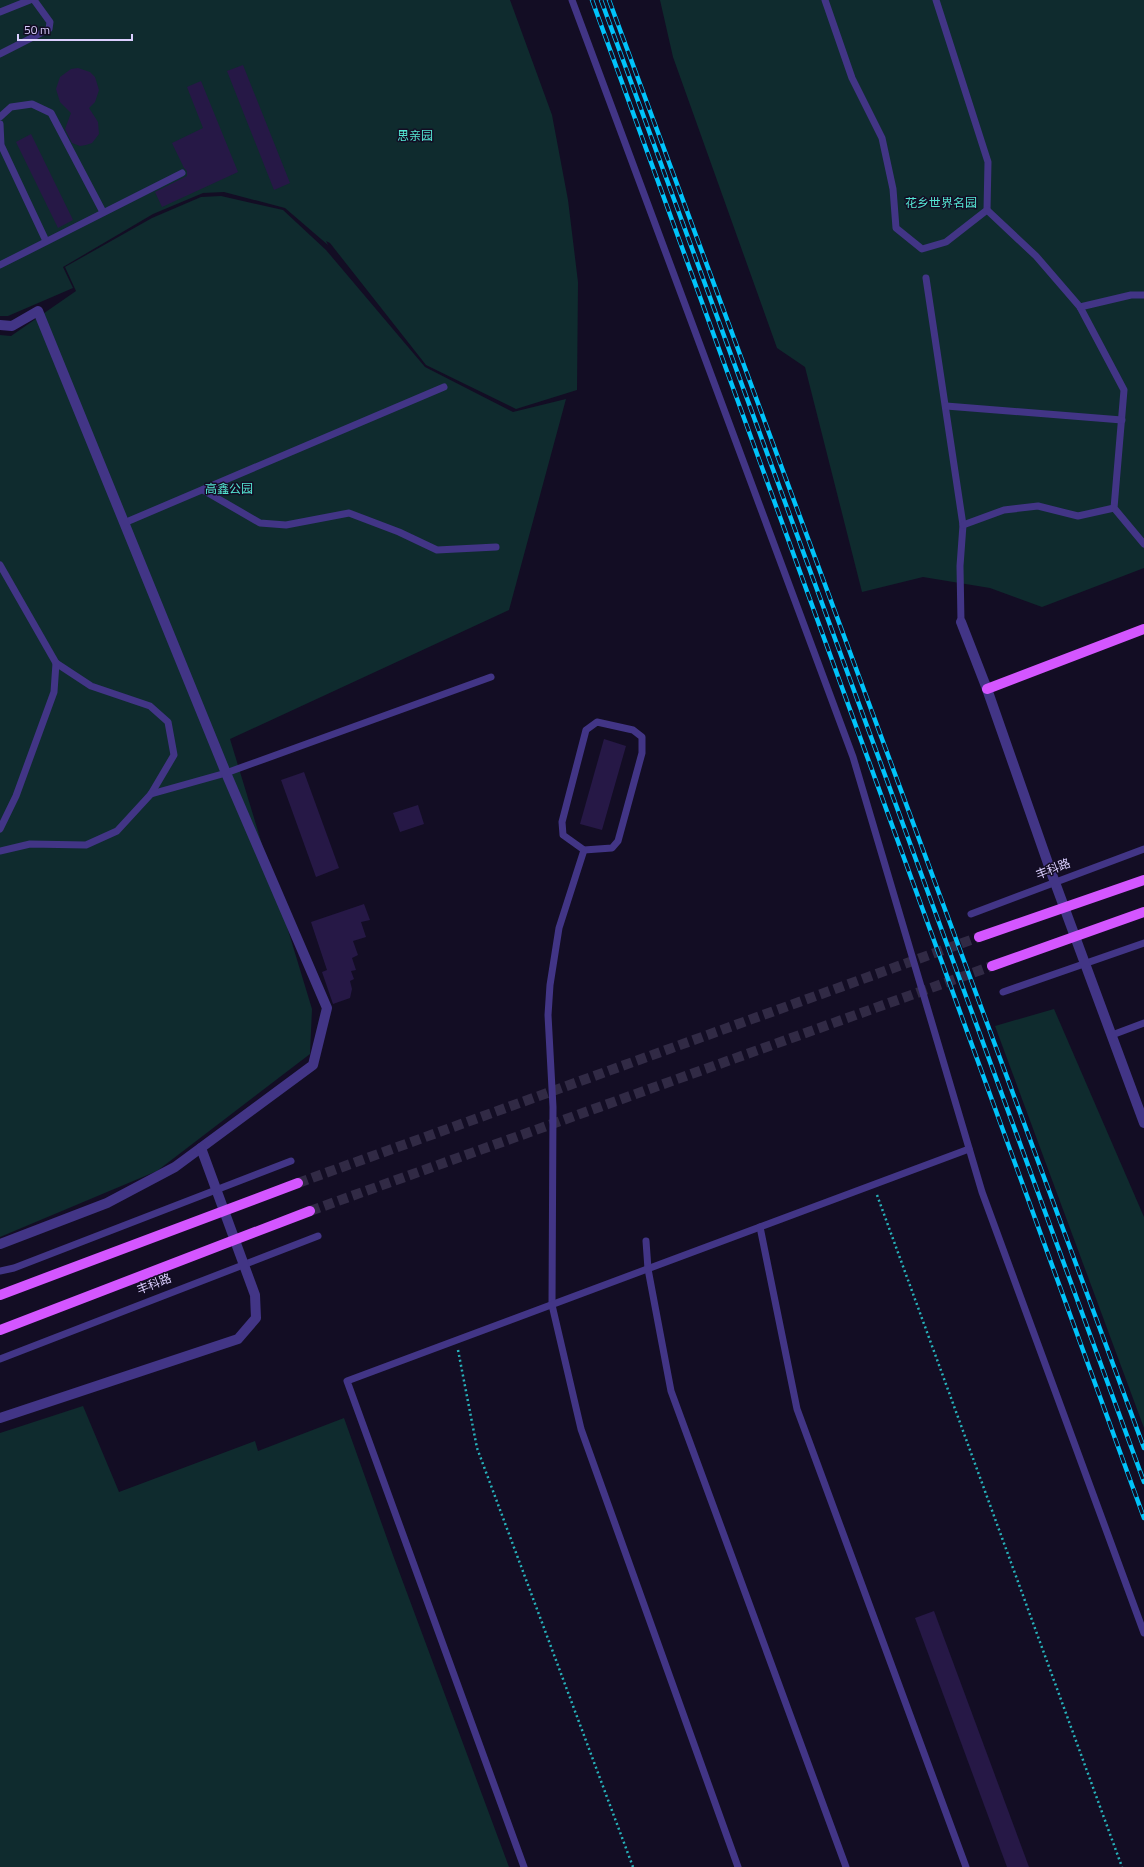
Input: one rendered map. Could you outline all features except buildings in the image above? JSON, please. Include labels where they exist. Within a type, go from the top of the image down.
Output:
[{"type":"main road","points":[[987,689],[1144,629]]},
{"type":"main road","points":[[979,937],[1144,880]]},
{"type":"main road","points":[[992,966],[1144,912]]},
{"type":"main road","points":[[0,1295],[298,1184]]},
{"type":"main road","name":"丰科路","points":[[0,1330],[310,1211]]},
{"type":"street","points":[[0,325],[12,326],[38,311],[226,773],[327,1008],[313,1065],[175,1167],[107,1203],[0,1244]]},
{"type":"street","points":[[961,622],[987,689],[1050,869],[1144,1123]]},
{"type":"street","points":[[0,1418],[238,1339],[256,1318],[255,1295],[200,1148]]},
{"type":"lane","points":[[0,12],[30,0]]},
{"type":"lane","points":[[0,54],[49,29],[50,22],[34,0]]},
{"type":"lane","points":[[572,0],[853,757],[982,1192],[1144,1633]]},
{"type":"lane","points":[[825,0],[852,78],[882,138],[893,189],[896,228],[922,249],[946,242],[987,210]]},
{"type":"lane","points":[[936,0],[988,162],[987,210],[1036,256],[1080,307],[1124,390],[1114,508],[1144,544]]},
{"type":"lane","points":[[0,117],[11,107],[32,104],[51,113],[103,212]]},
{"type":"lane","points":[[0,124],[1,145],[46,241]]},
{"type":"lane","points":[[0,265],[182,173]]},
{"type":"lane","points":[[926,278],[963,525],[960,566],[961,622]]},
{"type":"lane","points":[[1080,307],[1131,295],[1144,295]]},
{"type":"lane","points":[[124,523],[444,387]]},
{"type":"lane","points":[[946,406],[1122,420]]},
{"type":"lane","points":[[202,490],[260,523],[286,526],[349,513],[399,532],[437,550],[496,547]]},
{"type":"lane","points":[[963,525],[1004,510],[1038,506],[1078,516],[1114,508]]},
{"type":"lane","points":[[0,565],[56,663],[91,686],[150,706],[168,722],[174,755],[151,794],[117,831],[86,845],[30,844],[0,851]]},
{"type":"lane","points":[[0,828],[16,796],[54,692],[56,663]]},
{"type":"lane","points":[[151,794],[226,773],[491,677]]},
{"type":"lane","points":[[597,722],[633,730],[642,736],[642,753],[618,841],[612,848],[584,850],[563,835],[562,822],[586,730],[597,722]]},
{"type":"lane","name":"丰科路","points":[[970,914],[1144,849]]},
{"type":"lane","points":[[584,850],[559,928],[550,985],[548,1016],[553,1107],[552,1305],[581,1429],[738,1867]]},
{"type":"lane","points":[[1004,992],[1144,942]]},
{"type":"lane","points":[[1112,1035],[1144,1024]]},
{"type":"lane","points":[[524,1867],[347,1381],[969,1149]]},
{"type":"lane","points":[[0,1272],[14,1268],[291,1161]]},
{"type":"lane","points":[[760,1227],[797,1409],[966,1867]]},
{"type":"lane","name":"丰科路","points":[[0,1359],[318,1236]]},
{"type":"lane","points":[[646,1241],[648,1269],[671,1391],[846,1867]]},
{"type":"path","points":[[874,1185],[1122,1867]]},
{"type":"path","points":[[456,1341],[477,1448],[633,1867]]},
{"type":"green space","name":"思亲园","points":[[0,0],[510,0],[552,115],[568,200],[578,282],[577,390],[516,409],[426,365],[330,243],[326,241],[328,245],[285,208],[224,192],[203,193],[153,214],[63,267],[73,288],[8,316],[0,316]]},
{"type":"green space","name":"花乡世界名园","points":[[660,0],[1144,0],[1144,568],[1042,607],[990,588],[923,577],[862,592],[805,367],[777,348],[673,57]]},
{"type":"green space","name":"高鑫公园","points":[[221,196],[283,210],[326,250],[425,367],[513,412],[566,399],[509,610],[230,739],[312,1009],[310,1054],[157,1171],[0,1237],[0,335],[11,336],[76,291],[65,267],[152,218],[201,197]]},
{"type":"green space","points":[[1054,1009],[1144,1217],[1144,1428],[995,1026]]},
{"type":"green space","points":[[83,1406],[119,1492],[255,1441],[258,1451],[344,1418],[394,1558],[509,1867],[0,1867],[0,1433]]},
{"type":"tunnel","points":[[298,1183],[979,937]]},
{"type":"tunnel","points":[[310,1211],[992,966]]},
{"type":"railway","points":[[592,0],[1144,1518]]},
{"type":"railway","points":[[601,0],[1144,1482]]},
{"type":"railway","points":[[609,0],[1144,1448]]}]
